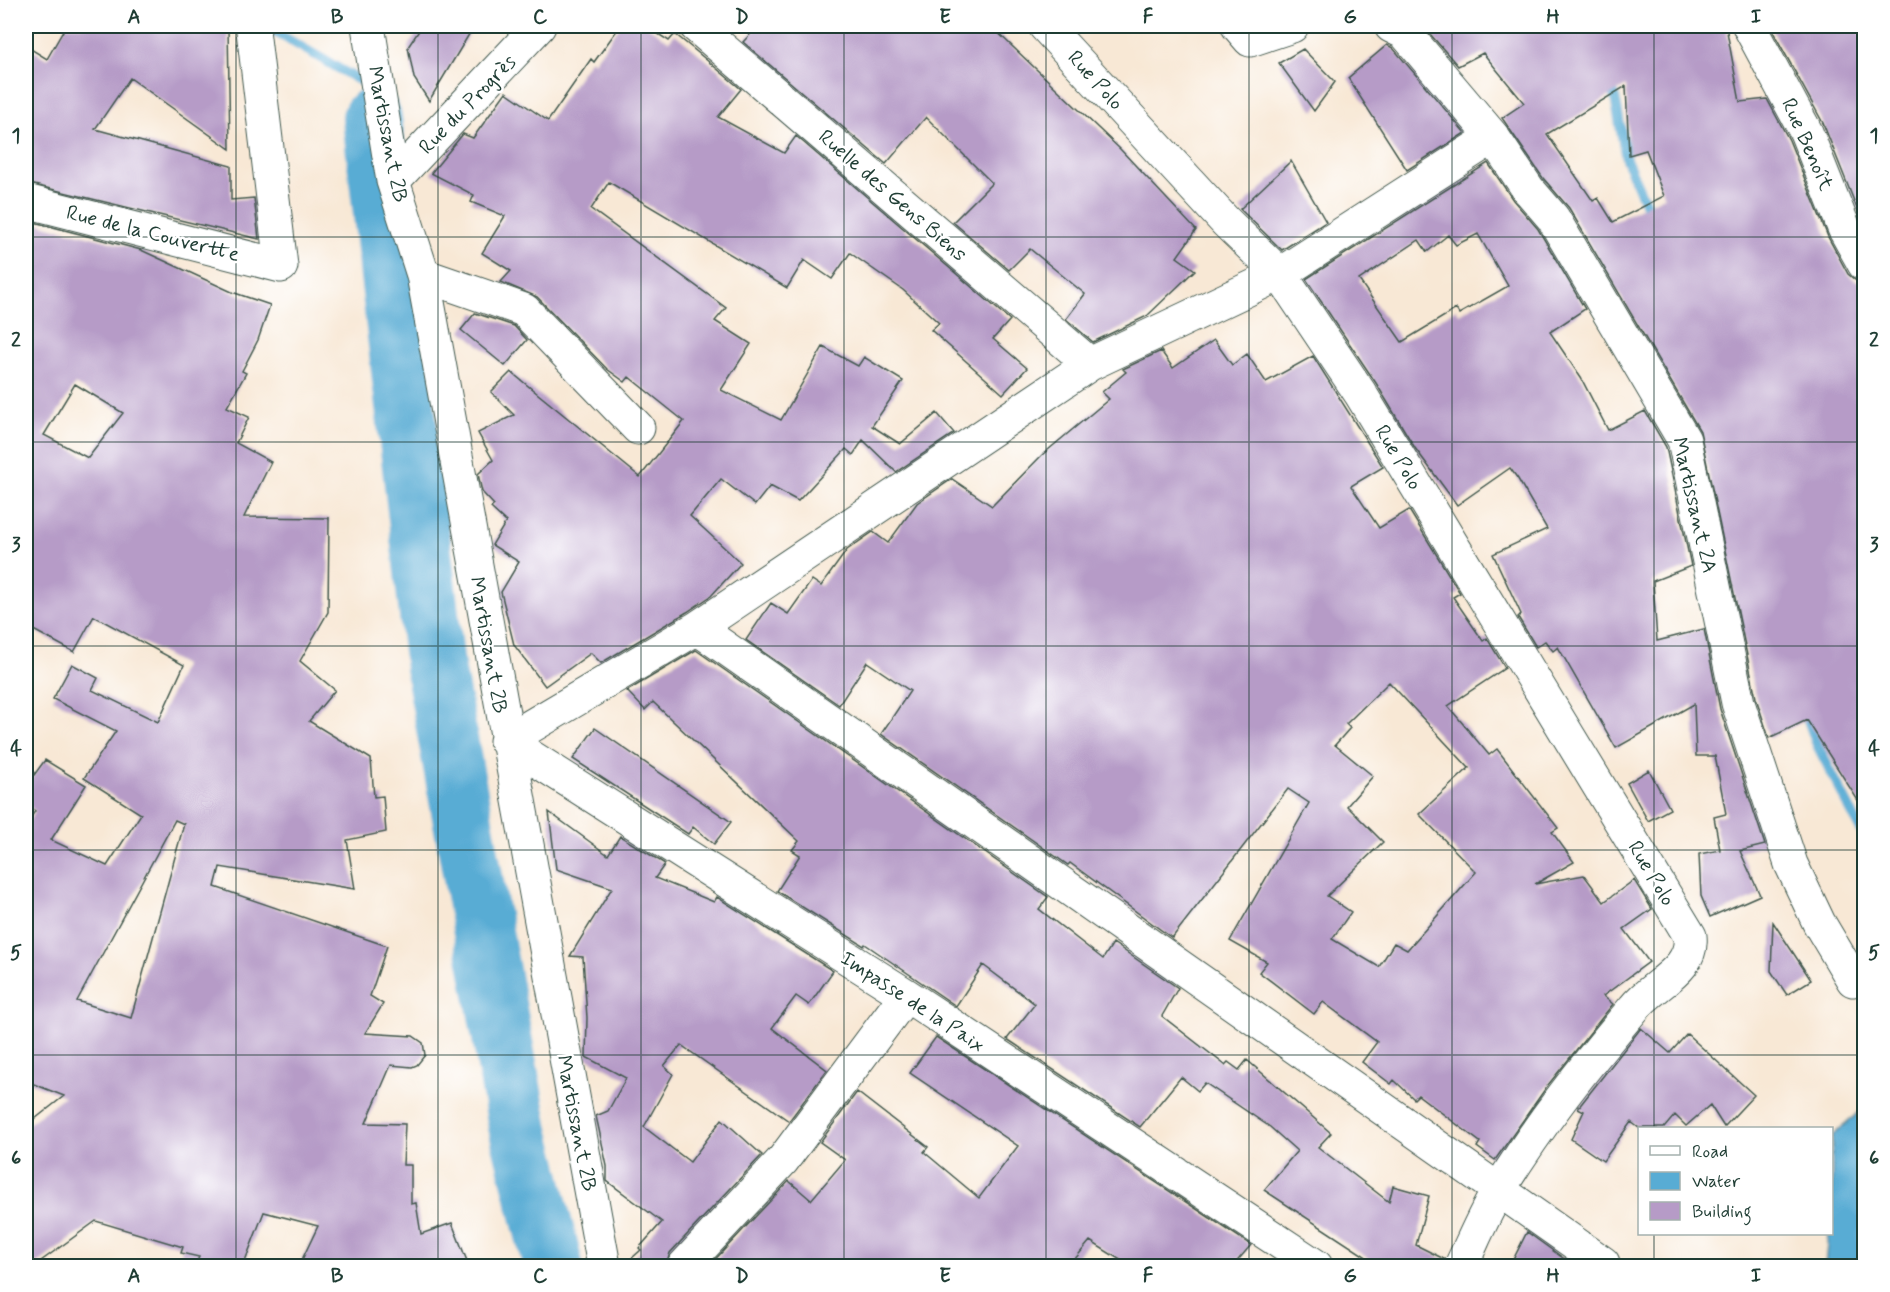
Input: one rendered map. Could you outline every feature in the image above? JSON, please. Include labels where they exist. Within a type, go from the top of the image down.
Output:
[{"type":"street","name":"Martissant 2B","points":[[368,26],[393,181],[423,275],[506,741],[604,1266]]},
{"type":"street","name":"Rue du Progrès","points":[[393,181],[539,26]]},
{"type":"street","name":"Ruelle des Gens Biens","points":[[696,26],[1090,364]]},
{"type":"street","name":"Rue Polo","points":[[1045,26],[1226,222],[1280,274],[1360,393],[1690,936],[1692,950],[1684,964],[1644,996],[1568,1087],[1498,1190]]},
{"type":"street","points":[[1238,26],[1250,40],[1292,26]]},
{"type":"street","name":"Martissant 2A","points":[[1391,26],[1405,33],[1493,137],[1528,189],[1553,218],[1684,440],[1738,703],[1791,864],[1819,923],[1853,980]]},
{"type":"street","name":"Rue Benoît","points":[[1749,26],[1806,132],[1844,228],[1864,264]]},
{"type":"street","name":"Rue de la Couvertte","points":[[26,201],[281,266],[254,28]]},
{"type":"street","points":[[506,741],[697,628],[1090,364],[1280,274],[1493,137]]},
{"type":"street","points":[[423,275],[524,310],[638,428]]},
{"type":"street","points":[[697,628],[1603,1263]]},
{"type":"street","name":"Impasse de la Paix","points":[[506,741],[906,995],[1316,1266]]},
{"type":"street","points":[[684,1266],[783,1160],[906,995]]},
{"type":"street","points":[[1461,1266],[1498,1190]]},
{"type":"water","points":[[1864,1108],[1864,1266],[1825,1266],[1828,1235],[1833,1235],[1833,1135]]},
{"type":"building","points":[[66,26],[228,26],[230,149],[130,78],[95,129],[231,166],[231,200],[254,198],[259,239],[26,183],[26,46],[47,59]]},
{"type":"building","points":[[422,26],[474,26],[429,101],[414,78],[408,47]]},
{"type":"building","points":[[620,26],[646,26],[669,41],[675,34],[697,52],[741,89],[718,117],[784,153],[796,136],[1010,320],[993,339],[1027,368],[1003,394],[931,330],[939,323],[903,290],[850,253],[832,279],[804,260],[787,288],[609,182],[591,209],[726,308],[715,321],[751,344],[721,390],[781,420],[823,347],[858,366],[864,357],[903,381],[872,426],[900,444],[937,413],[954,433],[896,472],[863,440],[853,455],[846,449],[798,501],[770,486],[755,505],[721,479],[690,516],[741,563],[711,596],[687,612],[601,663],[591,653],[545,686],[514,645],[501,592],[519,562],[492,545],[506,522],[491,508],[494,505],[482,492],[478,474],[493,460],[478,433],[514,415],[491,392],[511,372],[640,477],[684,421],[629,377],[625,382],[607,369],[537,297],[501,282],[511,271],[482,253],[505,216],[471,202],[474,195],[431,173],[463,134],[473,138],[506,92],[548,121],[591,59],[594,62]]},
{"type":"building","points":[[758,26],[991,26],[1120,149],[1196,230],[1177,257],[1195,270],[1147,316],[1093,342],[1066,319],[1085,294],[1030,249],[1009,270],[953,222],[992,183],[926,117],[886,164],[743,42]]},
{"type":"building","points":[[1423,26],[1726,26],[1740,102],[1767,99],[1789,140],[1828,237],[1848,274],[1864,283],[1864,810],[1807,720],[1769,738],[1756,698],[1700,431],[1569,208],[1543,178],[1502,118],[1524,103],[1483,53],[1458,66]],"holes":[[[1626,86],[1629,155],[1646,150],[1664,196],[1613,222],[1598,198],[1593,201],[1547,134]]]},
{"type":"building","points":[[1770,26],[1857,26],[1864,42],[1864,226],[1823,123]]},
{"type":"building","points":[[1387,45],[1393,48],[1465,133],[1407,170],[1348,78]]},
{"type":"building","points":[[1303,49],[1335,82],[1314,111],[1279,63]]},
{"type":"building","points":[[1291,161],[1326,222],[1282,250],[1240,209]]},
{"type":"building","points":[[1488,163],[1513,200],[1538,229],[1585,309],[1550,332],[1581,378],[1608,430],[1645,411],[1666,447],[1691,566],[1653,581],[1657,641],[1704,629],[1720,709],[1765,845],[1740,851],[1760,895],[1710,917],[1701,896],[1699,854],[1720,850],[1714,817],[1726,814],[1715,756],[1696,756],[1694,704],[1616,748],[1558,647],[1553,651],[1545,641],[1536,647],[1518,617],[1521,614],[1493,554],[1547,529],[1518,479],[1510,468],[1457,505],[1415,448],[1376,383],[1306,279]],"holes":[[[1478,234],[1508,286],[1459,314],[1456,309],[1402,342],[1359,280],[1419,240],[1427,252],[1448,235],[1456,245]]]},
{"type":"building","points":[[26,220],[141,250],[232,292],[270,305],[258,340],[242,371],[246,373],[227,407],[249,417],[236,443],[271,462],[244,517],[329,518],[328,612],[300,661],[335,690],[309,721],[371,759],[374,797],[383,796],[386,832],[347,840],[355,889],[220,867],[215,887],[387,946],[370,996],[383,1004],[365,1033],[413,1036],[423,1043],[425,1055],[417,1065],[412,1067],[391,1065],[366,1123],[405,1124],[403,1165],[411,1165],[411,1204],[416,1203],[421,1234],[452,1223],[469,1266],[299,1266],[318,1226],[264,1212],[243,1266],[195,1266],[199,1257],[181,1253],[183,1247],[96,1221],[34,1266],[26,1266],[26,1126],[64,1096],[26,1081],[26,825],[35,811],[26,804],[26,786],[45,760],[86,785],[51,840],[107,866],[141,814],[84,778],[116,731],[53,699],[72,664],[98,678],[92,690],[158,722],[184,665],[94,616],[74,652],[26,626]],"holes":[[[75,384],[123,413],[88,458],[44,435]],[[175,820],[184,824],[131,1018],[77,1001]]]},
{"type":"building","points":[[475,313],[514,326],[527,340],[505,366],[461,330]]},
{"type":"building","points":[[1214,340],[1232,365],[1247,354],[1266,382],[1313,356],[1383,467],[1351,486],[1379,528],[1409,510],[1460,593],[1453,597],[1483,641],[1487,638],[1505,668],[1448,706],[1489,755],[1497,749],[1558,828],[1552,832],[1574,862],[1535,884],[1584,875],[1604,902],[1634,880],[1652,909],[1624,929],[1649,962],[1603,996],[1613,1004],[1548,1085],[1495,1160],[1477,1147],[1480,1142],[1418,1095],[1414,1099],[1394,1080],[1391,1084],[1362,1062],[1377,1042],[1323,1002],[1314,1014],[1259,972],[1267,962],[1230,941],[1309,803],[1288,789],[1172,938],[1070,863],[1068,865],[881,734],[910,691],[867,662],[839,705],[746,640],[771,603],[788,614],[812,580],[821,586],[847,550],[873,532],[888,543],[917,503],[952,479],[992,506],[1042,455],[1109,399],[1102,392],[1126,372],[1123,369],[1161,351],[1173,368]],"holes":[[[1389,682],[1469,768],[1419,814],[1476,872],[1407,950],[1394,943],[1379,967],[1332,939],[1351,912],[1327,896],[1383,842],[1347,806],[1373,776],[1335,745],[1350,728],[1346,724]]]},
{"type":"building","points":[[696,650],[1048,897],[1039,909],[1103,959],[1113,943],[1178,988],[1162,1016],[1225,1065],[1228,1062],[1239,1070],[1247,1060],[1331,1133],[1318,1147],[1389,1202],[1393,1186],[1429,1196],[1416,1245],[1444,1259],[1442,1266],[1380,1266],[1264,1190],[1297,1151],[1270,1127],[1205,1083],[1198,1091],[1181,1077],[1140,1127],[1007,1039],[1035,1004],[983,965],[956,1006],[865,944],[864,946],[777,891],[800,855],[792,850],[799,841],[653,702],[645,710],[627,691]]},
{"type":"building","points":[[595,728],[731,822],[714,844],[693,827],[688,834],[573,759]]},
{"type":"building","points":[[1649,770],[1670,809],[1648,821],[1627,783]]},
{"type":"building","points":[[549,812],[608,855],[620,836],[665,864],[655,878],[714,902],[717,897],[833,971],[809,1005],[796,996],[772,1028],[827,1070],[789,1121],[681,1045],[664,1066],[673,1074],[644,1127],[690,1162],[722,1119],[762,1155],[670,1253],[666,1266],[623,1266],[641,1250],[639,1248],[662,1222],[607,1181],[607,1166],[596,1116],[608,1111],[626,1078],[586,1057],[587,1018],[583,957],[570,956],[612,888],[556,869]]},
{"type":"building","points":[[1773,922],[1811,980],[1787,995],[1771,971]]},
{"type":"building","points":[[1641,1028],[1670,1053],[1687,1034],[1754,1095],[1724,1127],[1710,1105],[1686,1126],[1675,1115],[1665,1127],[1638,1127],[1631,1122],[1603,1161],[1571,1139],[1584,1111],[1578,1108]]},
{"type":"building","points":[[936,1037],[1251,1245],[1233,1266],[1130,1266],[1090,1241],[1069,1266],[709,1266],[789,1181],[811,1200],[845,1160],[820,1142],[857,1092],[928,1147],[924,1152],[979,1198],[1018,1146],[910,1073]]},
{"type":"building","points":[[1527,1232],[1567,1261],[1564,1266],[1510,1266]]},
{"type":"waterway","points":[[265,26],[369,86]]},
{"type":"waterway","points":[[1608,80],[1615,97],[1626,159],[1651,216]]},
{"type":"waterway","points":[[372,118],[435,667],[519,1131],[553,1266]]},
{"type":"waterway","points":[[1805,711],[1817,745],[1864,836]]}]
